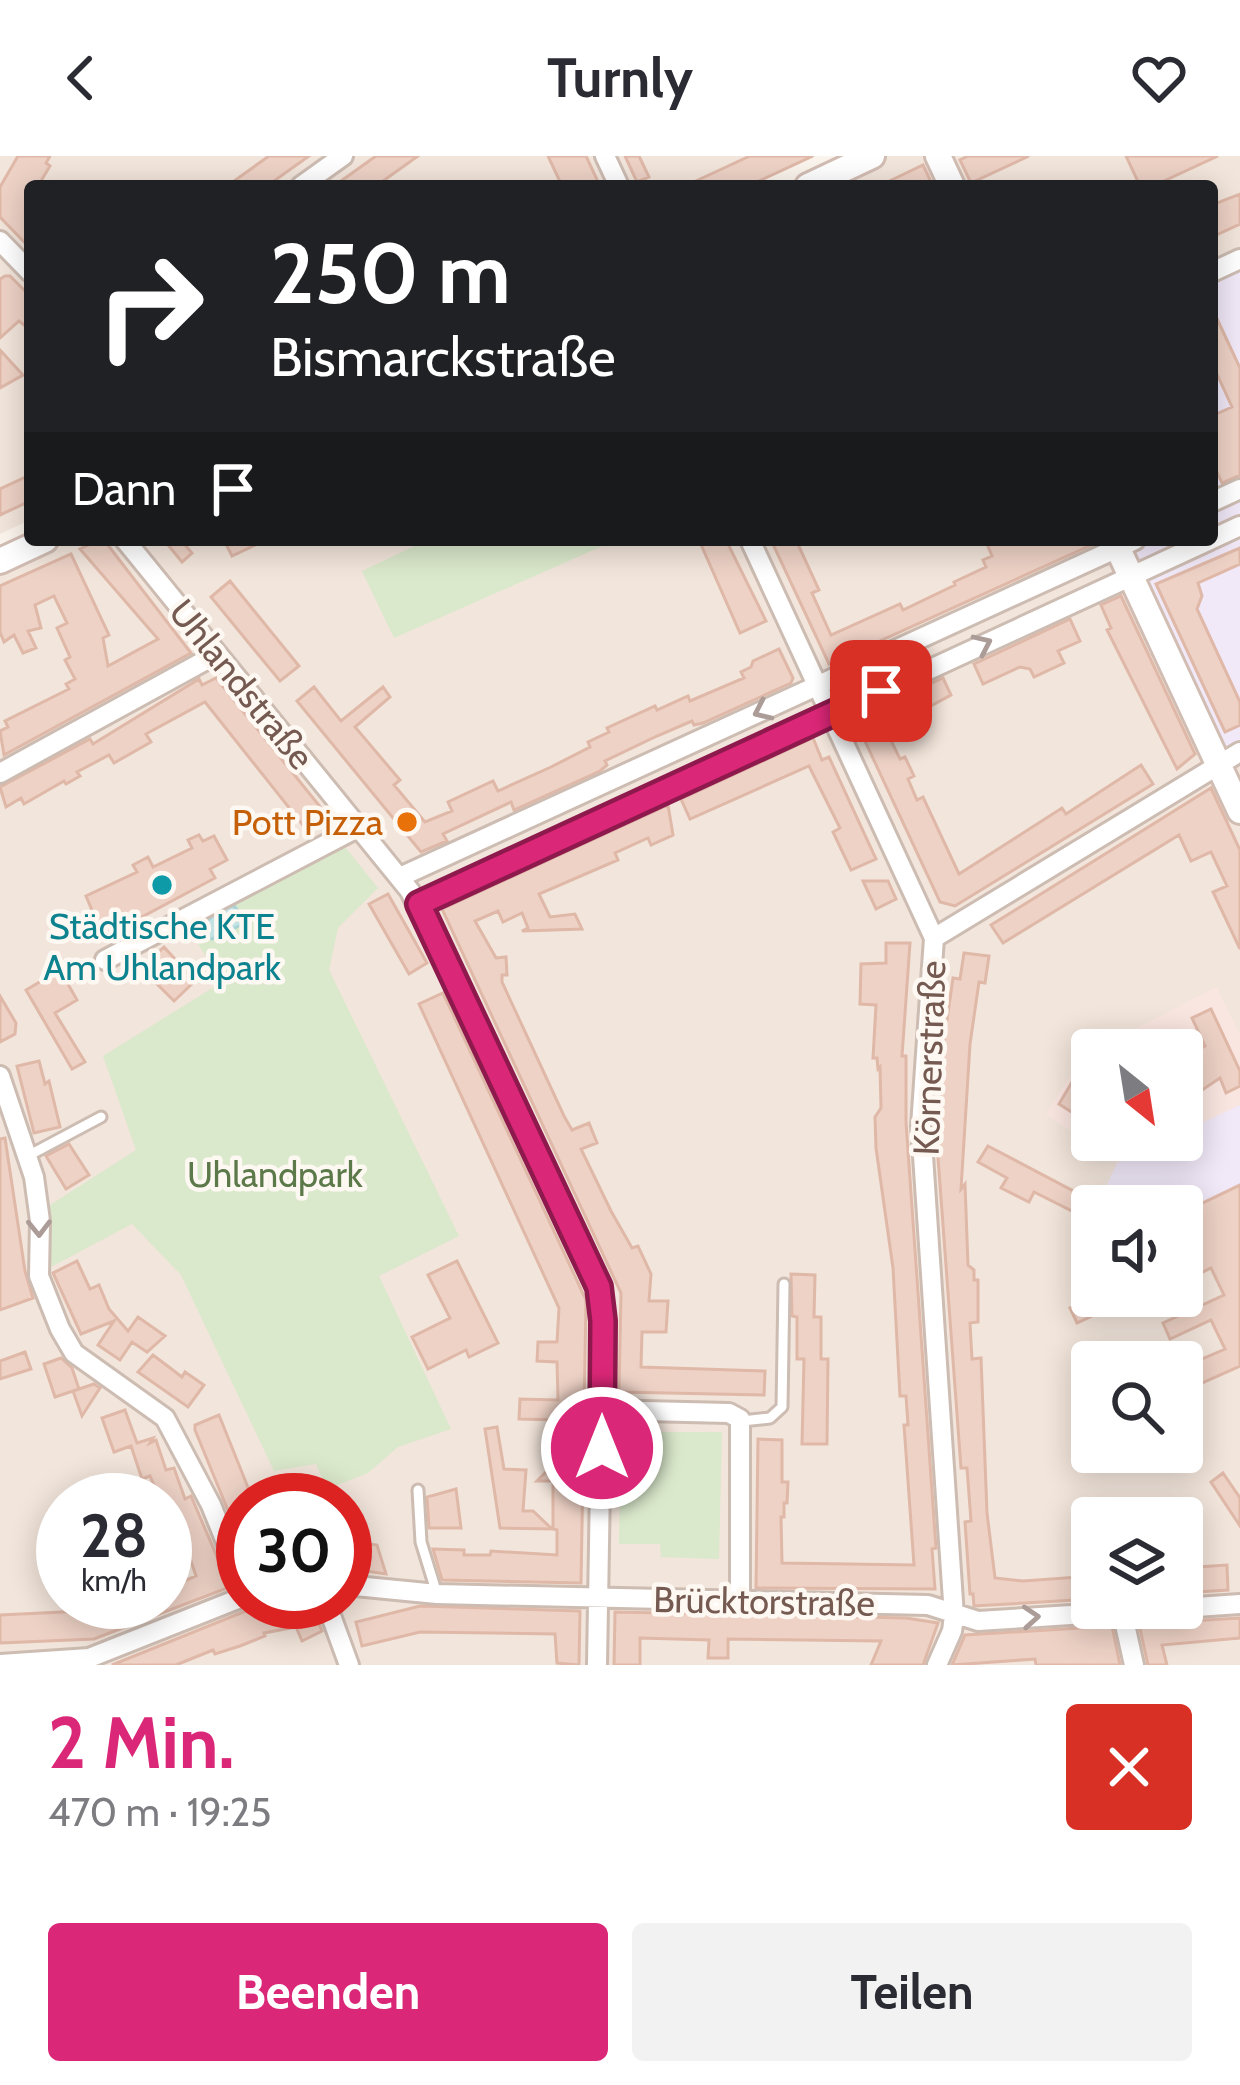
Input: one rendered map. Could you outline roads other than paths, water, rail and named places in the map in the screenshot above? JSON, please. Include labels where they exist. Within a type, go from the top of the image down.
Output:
[{"type":"street","points":[[309,180],[343,156]]},
{"type":"street","points":[[821,180],[872,156]]},
{"type":"street","points":[[0,561],[32,546]]},
{"type":"street","name":"Uhlandstraße","points":[[130,546],[419,904],[599,1287],[603,1321],[597,1665]]},
{"type":"street","name":"Körnerstraße","points":[[753,546],[934,938],[921,1126],[954,1616]]},
{"type":"street","points":[[400,878],[1114,546]]},
{"type":"street","points":[[1123,546],[1131,575],[1229,758],[1240,811]]},
{"type":"street","points":[[419,904],[1197,546]]},
{"type":"street","points":[[0,773],[217,654]]},
{"type":"street","points":[[934,938],[1229,758]]},
{"type":"street","points":[[105,960],[359,827]]},
{"type":"street","points":[[0,1076],[37,1196],[39,1276],[69,1347],[165,1418],[216,1517]]},
{"type":"street","points":[[601,1410],[729,1413],[742,1421],[740,1601]]},
{"type":"street","name":"Brücktorstraße","points":[[372,1588],[436,1594],[928,1605],[978,1621],[1071,1615]]},
{"type":"street","name":"Brücktorstraße","points":[[1203,1607],[1240,1604]]},
{"type":"street","points":[[0,1664],[91,1661],[216,1608]]},
{"type":"street","points":[[938,1665],[954,1616]]},
{"type":"street","points":[[336,1629],[349,1665]]},
{"type":"street","points":[[1126,1629],[1134,1665]]},
{"type":"lane","points":[[24,1158],[101,1117]]},
{"type":"lane","points":[[742,1421],[774,1416],[783,1403],[784,1284]]},
{"type":"lane","points":[[418,1490],[421,1542],[436,1594]]},
{"type":"water","points":[[234,906],[244,918],[241,925],[212,939],[206,935],[204,923],[224,907]]},
{"type":"place","name":"Pott Pizza","points":[[407,822]]},
{"type":"place","name":"Städtische KTE Am Uhlandpark","points":[[162,885]]},
{"type":"park label","name":"Uhlandpark","points":[[275,1174]]}]
